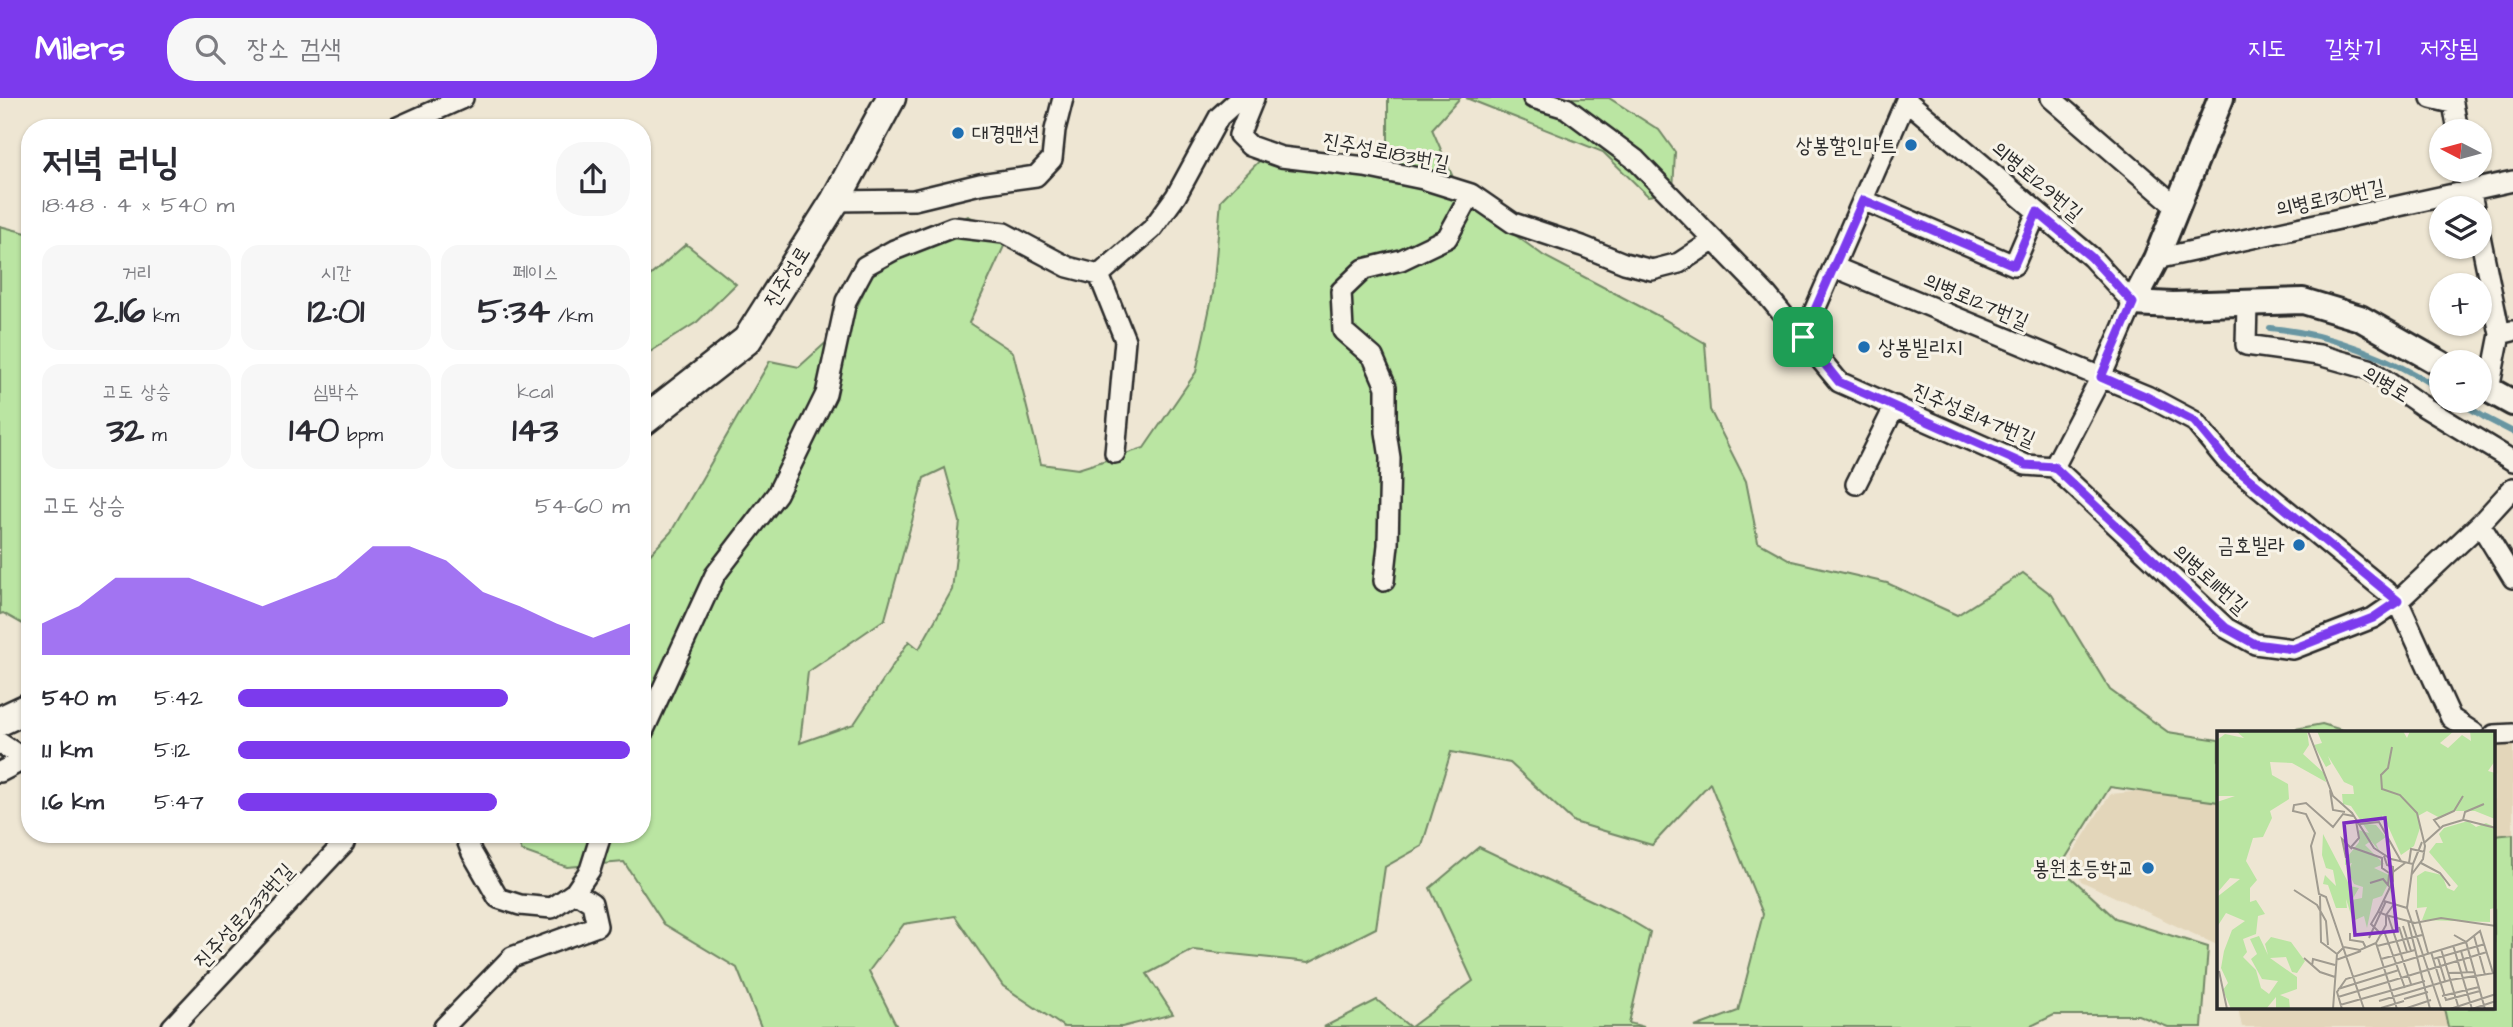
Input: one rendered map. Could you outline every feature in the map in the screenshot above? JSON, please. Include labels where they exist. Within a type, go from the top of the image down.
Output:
[{"type":"main road","name":"진주성로","points":[[651,415],[747,340],[835,201],[891,98]]},
{"type":"main road","points":[[0,720],[21,711]]},
{"type":"street","points":[[416,119],[463,98]]},
{"type":"street","points":[[835,201],[914,200],[980,184],[1036,176],[1052,159],[1055,130],[1063,98]]},
{"type":"street","points":[[1099,275],[1152,229],[1176,196],[1219,117],[1240,98]]},
{"type":"street","name":"진주성로183번길","points":[[1254,98],[1239,135],[1250,146],[1281,157],[1365,167],[1423,178],[1471,194],[1447,238],[1401,260],[1364,270],[1341,290],[1343,331],[1373,358],[1386,387],[1386,432],[1390,458],[1388,545],[1384,581]]},
{"type":"street","name":"진주성로147번길","points":[[1533,98],[1566,107],[1636,160],[1766,294],[1839,382],[2026,465],[2054,467],[2101,377],[2133,303]]},
{"type":"street","points":[[2051,98],[2177,207]]},
{"type":"street","points":[[2133,303],[2156,259],[2221,98]]},
{"type":"street","points":[[2431,98],[2452,101],[2456,119]]},
{"type":"street","points":[[1803,337],[1907,99]]},
{"type":"street","name":"의병로129번길","points":[[1907,99],[2091,257],[2133,303]]},
{"type":"street","name":"의병로130번길","points":[[2479,196],[2513,181]]},
{"type":"street","points":[[1471,194],[1513,223],[1624,263],[1652,270],[1679,263],[1714,240]]},
{"type":"street","points":[[1863,200],[2014,265],[2037,212]]},
{"type":"street","name":"의병로130번길","points":[[2156,259],[2429,207]]},
{"type":"street","points":[[651,714],[715,575],[777,494],[826,394],[846,301],[865,266],[894,250],[953,228],[1004,233],[1068,268],[1099,275]]},
{"type":"street","points":[[2486,259],[2507,332],[2492,370]]},
{"type":"street","name":"의병로127번길","points":[[1834,267],[2101,377]]},
{"type":"street","points":[[1099,275],[1125,340],[1115,453]]},
{"type":"street","name":"의병로","points":[[2133,303],[2173,305],[2303,301],[2360,318],[2429,357]]},
{"type":"street","name":"의병로","points":[[2247,303],[2246,345],[2319,355],[2369,369],[2421,405],[2513,461]]},
{"type":"street","points":[[2101,377],[2194,421],[2227,461],[2398,601],[2451,718],[2471,731]]},
{"type":"street","points":[[2492,392],[2513,403]]},
{"type":"street","points":[[1856,484],[1895,406]]},
{"type":"street","name":"의병로111번길","points":[[2054,467],[2226,628],[2255,644],[2293,649],[2373,618],[2398,601],[2480,524],[2513,488]]},
{"type":"street","points":[[2480,524],[2513,578]]},
{"type":"street","points":[[0,743],[21,757]]},
{"type":"street","points":[[0,772],[21,763]]},
{"type":"street","name":"진주성로233번길","points":[[172,1027],[344,843]]},
{"type":"street","points":[[468,843],[498,898],[520,905],[552,908],[575,892],[590,870],[598,843]]},
{"type":"street","points":[[444,1027],[512,957],[597,926],[592,903],[575,892]]},
{"type":"shaded area","points":[[2513,744],[2513,1027],[2242,1027],[2238,1010],[2496,1010],[2496,746]]},
{"type":"shaded area","name":"봉원초등학교","points":[[2186,787],[2217,800],[2217,945],[2081,881],[2072,855],[2110,794]]},
{"type":"green space","points":[[1388,98],[1460,98],[1432,129],[1461,196],[1544,256],[1705,343],[1710,410],[1746,481],[1758,542],[1792,561],[1887,583],[1957,615],[2023,573],[2052,595],[2110,690],[2168,732],[2217,740],[2217,802],[2110,787],[2060,867],[2115,918],[2208,947],[2202,1027],[2168,1027],[2138,1015],[2054,1015],[2029,1027],[1695,1027],[1738,1011],[1763,914],[1710,783],[1652,845],[1574,822],[1510,763],[1451,752],[1422,846],[1385,867],[1376,928],[1309,962],[1193,950],[1147,974],[1173,1014],[1122,1027],[1064,1027],[1003,986],[955,916],[904,924],[869,971],[897,1027],[761,1027],[737,968],[664,924],[624,862],[567,867],[522,851],[518,843],[651,843],[651,553],[671,532],[770,361],[799,367],[851,320],[879,258],[968,216],[1010,233],[969,323],[1013,352],[1041,464],[1078,469],[1144,448],[1196,372],[1213,293],[1221,200],[1271,149],[1374,175],[1388,151]],"holes":[[[945,468],[960,522],[952,590],[919,649],[909,641],[854,724],[800,743],[808,672],[885,619],[924,478]]]},
{"type":"green space","points":[[1466,98],[1609,98],[1659,130],[1675,152],[1673,192],[1648,196],[1603,152]]},
{"type":"green space","points":[[0,226],[21,232],[21,623],[3,613],[0,614]]},
{"type":"green space","points":[[686,244],[736,284],[697,322],[651,351],[651,275]]},
{"type":"green space","points":[[2322,724],[2345,731],[2285,731]]},
{"type":"green space","points":[[2513,834],[2513,1027],[2448,1027],[2444,1010],[2496,1010],[2496,836]]},
{"type":"green space","points":[[1479,847],[1616,912],[1650,932],[1629,1023],[1644,1027],[1411,1027],[1473,981],[1430,888]]},
{"type":"green space","points":[[1377,1000],[1410,1027],[1324,1027]]},
{"type":"waterway","points":[[2270,328],[2316,336],[2359,349],[2429,383]]},
{"type":"waterway","points":[[2478,413],[2513,432]]},
{"type":"place","name":"대경맨션","points":[[958,133]]},
{"type":"place","name":"상봉할인마트","points":[[1911,145]]},
{"type":"place","name":"상봉빌리지","points":[[1864,347]]},
{"type":"place","name":"금호빌라","points":[[2299,545]]},
{"type":"place","name":"봉원초등학교","points":[[2148,868]]},
{"type":"route","points":[[1863,200],[2014,265],[2037,212],[2091,257],[2133,303],[2101,377],[2194,421],[2227,461],[2398,601],[2373,618],[2293,649],[2255,644],[2226,628],[2054,467],[2026,465],[1839,382],[1803,337],[1863,200]]}]
